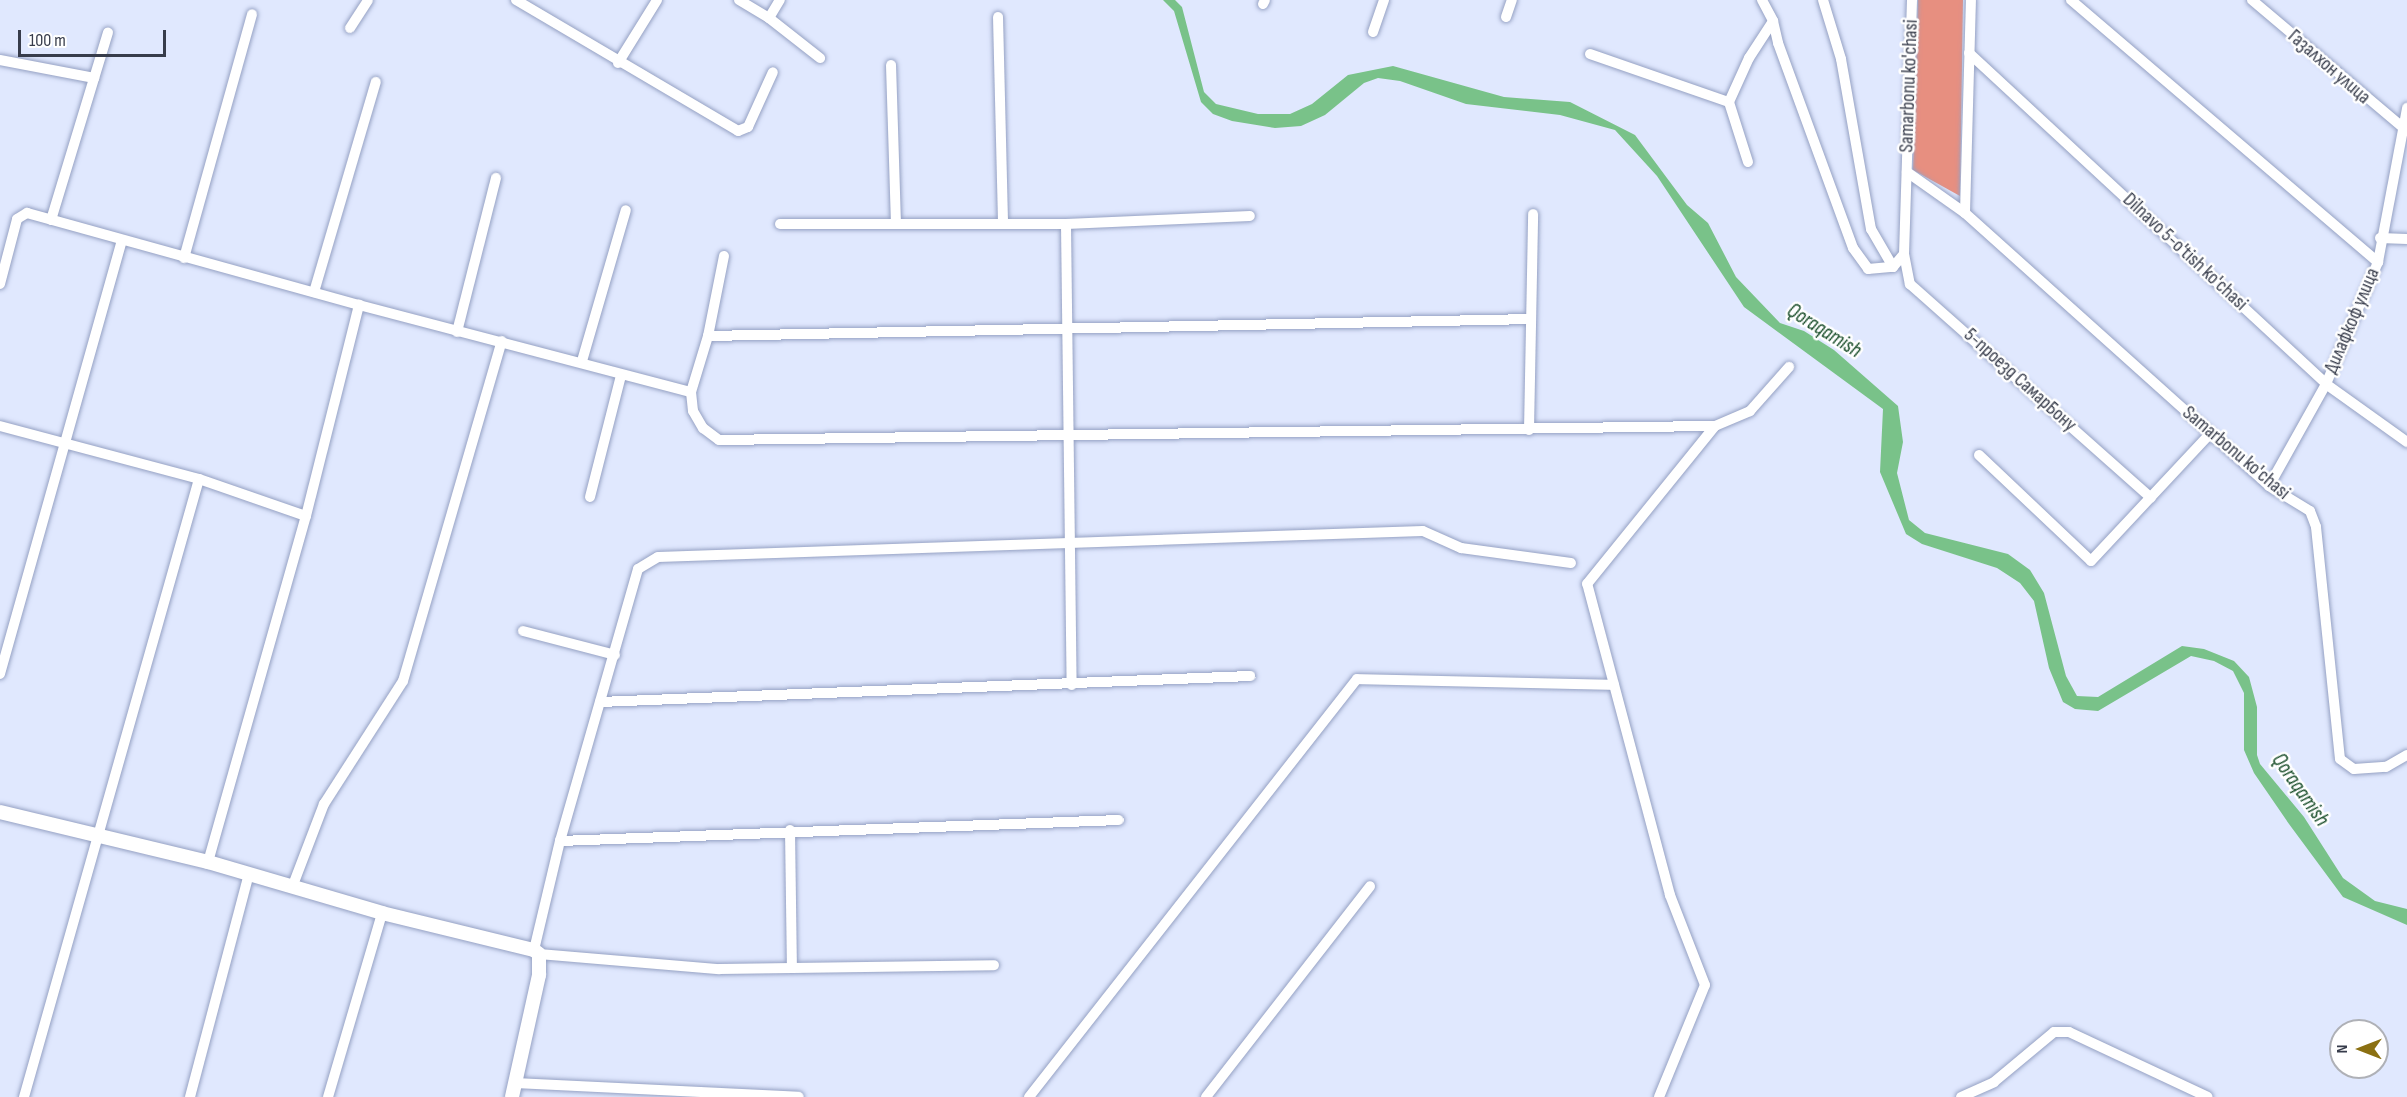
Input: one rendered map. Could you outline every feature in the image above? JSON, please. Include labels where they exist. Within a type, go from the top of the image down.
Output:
[{"type":"street","points":[[350,28],[368,0]]},
{"type":"street","points":[[516,0],[531,4],[618,63],[738,131],[748,128],[773,72]]},
{"type":"street","points":[[618,63],[657,0]]},
{"type":"street","points":[[739,0],[769,18],[820,58]]},
{"type":"street","points":[[769,18],[780,0]]},
{"type":"street","points":[[1373,32],[1384,0]]},
{"type":"street","points":[[1506,17],[1512,0]]},
{"type":"street","points":[[1762,0],[1773,21],[1778,43],[1853,248],[1868,269],[1893,267],[1904,254]]},
{"type":"street","points":[[1823,0],[1841,59],[1871,229],[1893,267]]},
{"type":"street","name":"Samarbonu ko'chasi","points":[[1904,254],[1912,0]]},
{"type":"street","points":[[1965,213],[1971,0]]},
{"type":"street","points":[[2071,0],[2378,262]]},
{"type":"street","name":"Газалхон улица","points":[[2252,0],[2405,131]]},
{"type":"street","points":[[184,258],[252,14]]},
{"type":"street","points":[[998,17],[1003,224]]},
{"type":"street","points":[[1748,162],[1729,102],[1749,57],[1773,21]]},
{"type":"street","points":[[51,220],[108,32]]},
{"type":"street","name":"Dilnavo 5-o'tish ko'chasi","points":[[1970,53],[2326,384],[2407,442]]},
{"type":"street","points":[[1590,54],[1729,102]]},
{"type":"street","points":[[0,60],[94,78]]},
{"type":"street","points":[[891,66],[896,224]]},
{"type":"street","points":[[314,292],[376,82]]},
{"type":"street","name":"Дилафкоф улица","points":[[2269,486],[2326,384],[2378,262],[2380,238],[2405,131],[2407,108]]},
{"type":"street","name":"Samarbonu ko'chasi","points":[[1906,172],[1965,213],[2269,486],[2310,511],[2316,527],[2337,749],[2345,765],[2354,769],[2386,766],[2407,755]]},
{"type":"street","points":[[457,332],[496,178]]},
{"type":"street","points":[[582,361],[626,210]]},
{"type":"street","points":[[0,284],[17,219],[27,213],[457,332],[582,361],[621,375],[691,392]]},
{"type":"street","points":[[1529,430],[1533,214]]},
{"type":"street","points":[[780,224],[1066,224],[1250,216]]},
{"type":"street","points":[[1066,224],[1070,436],[1068,544],[1072,685]]},
{"type":"street","points":[[2380,238],[2407,239]]},
{"type":"street","points":[[0,674],[66,447],[122,241]]},
{"type":"street","name":"5-проезд СамарБону","points":[[1904,254],[1910,284],[2151,498]]},
{"type":"street","points":[[723,256],[708,336],[691,392],[693,411],[703,428],[719,440],[1715,426],[1750,411],[1789,367]]},
{"type":"street","points":[[208,862],[306,516],[359,305]]},
{"type":"street","points":[[708,336],[1531,319]]},
{"type":"street","points":[[293,885],[324,804],[404,681],[502,341]]},
{"type":"street","points":[[590,497],[621,375]]},
{"type":"street","points":[[0,426],[66,447],[199,479],[306,516]]},
{"type":"street","points":[[1659,1097],[1705,986],[1670,895],[1587,584],[1592,573],[1715,426]]},
{"type":"street","points":[[1978,455],[2091,561],[2210,434]]},
{"type":"street","points":[[24,1097],[199,479]]},
{"type":"street","points":[[512,1097],[539,975],[537,952],[560,841],[638,570],[658,557],[1423,531],[1461,548],[1571,563]]},
{"type":"street","points":[[523,631],[615,655]]},
{"type":"street","points":[[600,702],[1072,685],[1250,676]]},
{"type":"street","points":[[1029,1097],[1357,679],[1614,685]]},
{"type":"street","points":[[0,812],[208,862],[293,885],[382,913],[537,952],[719,969],[994,965]]},
{"type":"street","points":[[560,841],[790,830],[1119,820]]},
{"type":"street","points":[[790,830],[792,968]]},
{"type":"street","points":[[190,1097],[249,874]]},
{"type":"street","points":[[1206,1097],[1370,886]]},
{"type":"street","points":[[328,1097],[382,913]]},
{"type":"street","points":[[1961,1097],[1994,1082],[2054,1032],[2069,1032],[2208,1097]]},
{"type":"street","points":[[515,1083],[799,1097]]},
{"type":"shaded area","points":[[1163,0],[1175,0],[1182,7],[1204,92],[1216,104],[1258,114],[1290,114],[1312,104],[1348,75],[1393,66],[1504,97],[1570,102],[1635,135],[1687,205],[1708,223],[1736,277],[1780,323],[1804,331],[1834,350],[1898,406],[1903,442],[1897,473],[1909,520],[1925,533],[2008,554],[2030,570],[2044,593],[2066,676],[2077,696],[2098,697],[2182,646],[2204,649],[2234,661],[2249,677],[2257,707],[2257,755],[2260,764],[2304,817],[2343,878],[2375,901],[2407,909],[2407,925],[2343,897],[2254,773],[2244,750],[2244,693],[2233,671],[2214,661],[2191,656],[2098,711],[2075,709],[2063,702],[2049,668],[2034,601],[2020,583],[1997,568],[1922,544],[1906,534],[1880,472],[1883,409],[1744,307],[1657,176],[1615,130],[1560,115],[1466,104],[1400,81],[1378,78],[1364,83],[1325,115],[1301,126],[1275,128],[1232,121],[1213,114],[1201,102],[1174,11]]},
{"type":"shaded area","points":[[1918,0],[1963,0],[1960,196],[1913,170]]},
{"type":"water label","name":"Qoraqamish","points":[[1824,331]]},
{"type":"water label","name":"Qoraqamish","points":[[2300,790]]}]
